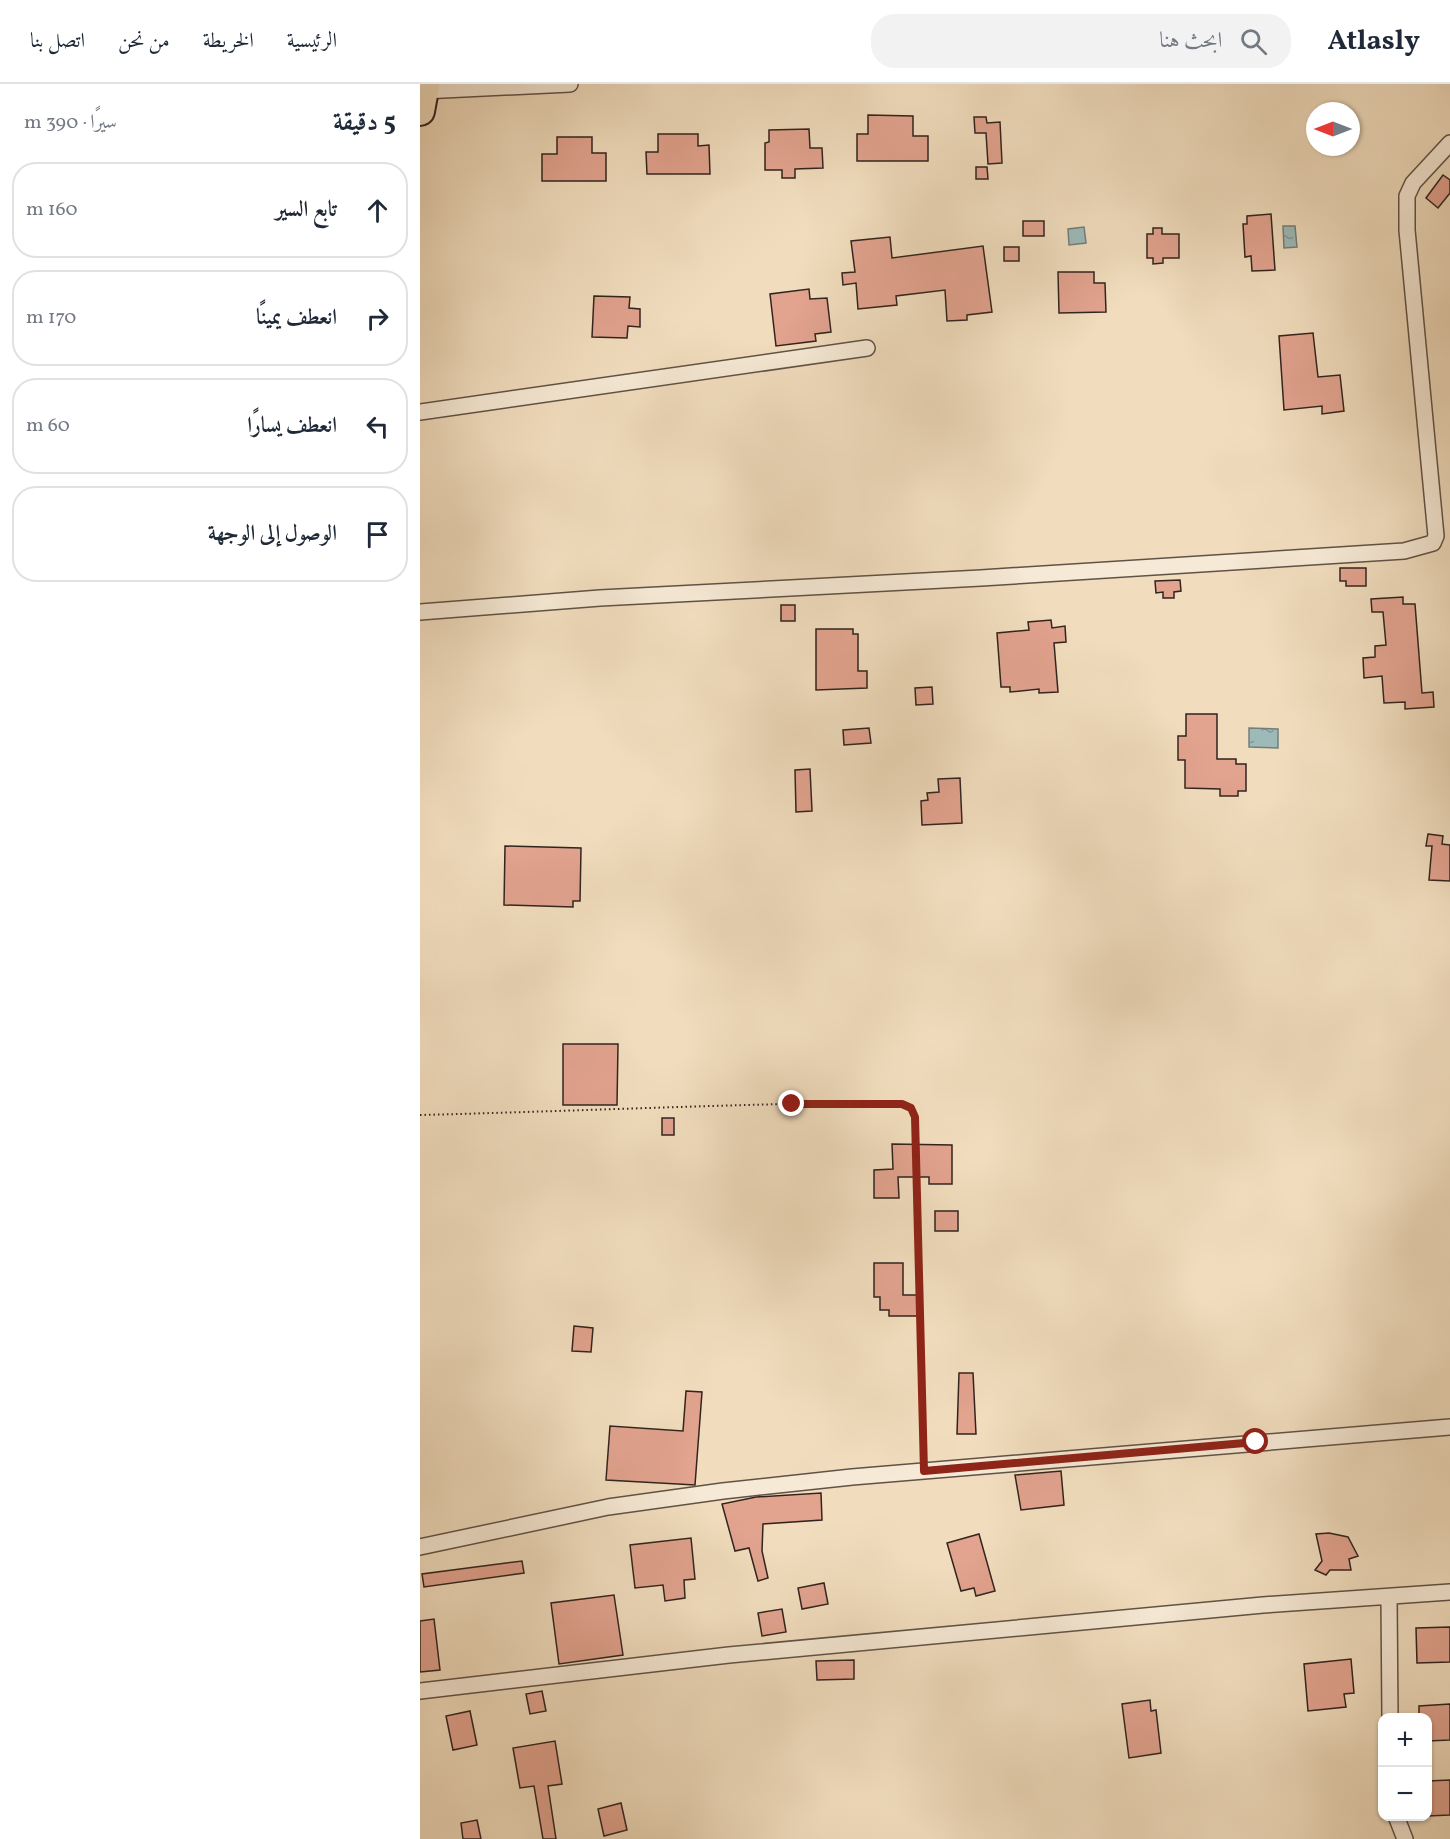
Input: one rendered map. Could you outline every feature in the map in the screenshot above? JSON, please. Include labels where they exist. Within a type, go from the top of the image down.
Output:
[{"type":"street","points":[[423,95],[570,84]]},
{"type":"street","points":[[420,612],[600,598],[969,579],[1404,551],[1433,543],[1436,536],[1406,203],[1413,183],[1450,143]]},
{"type":"street","points":[[420,412],[867,348]]},
{"type":"street","points":[[420,1547],[658,1500],[924,1471],[1450,1427]]},
{"type":"street","points":[[420,1691],[729,1655],[1263,1605],[1450,1592]]},
{"type":"street","points":[[1389,1598],[1390,1713]]},
{"type":"street","points":[[1398,1821],[1405,1839]]},
{"type":"path","points":[[420,1115],[792,1104],[876,1103],[902,1104],[911,1108],[915,1117],[918,1142],[924,1471]]},
{"type":"water","points":[[1283,226],[1295,226],[1297,247],[1284,248]]},
{"type":"water","points":[[1084,227],[1086,243],[1069,245],[1068,229]]},
{"type":"water","points":[[1249,728],[1278,729],[1278,748],[1249,747]]},
{"type":"building","points":[[868,115],[913,116],[913,136],[928,136],[928,161],[857,161],[857,134],[868,134]]},
{"type":"building","points":[[974,117],[986,117],[987,123],[1000,122],[1002,163],[988,164],[986,133],[975,133]]},
{"type":"building","points":[[809,129],[810,148],[822,148],[823,168],[795,169],[795,178],[782,178],[782,170],[765,170],[765,143],[769,142],[769,130]]},
{"type":"building","points":[[658,134],[698,134],[698,146],[709,145],[710,174],[647,174],[646,152],[658,152]]},
{"type":"building","points":[[557,137],[592,137],[592,153],[606,153],[606,181],[542,181],[542,154],[557,154]]},
{"type":"building","points":[[976,167],[987,167],[988,179],[976,179]]},
{"type":"building","points":[[1443,175],[1450,180],[1450,193],[1438,208],[1426,198]]},
{"type":"building","points":[[1271,214],[1275,270],[1252,271],[1251,256],[1245,257],[1243,224],[1247,224],[1247,216]]},
{"type":"building","points":[[1023,221],[1044,221],[1044,236],[1023,236]]},
{"type":"building","points":[[1153,228],[1162,228],[1162,234],[1179,234],[1179,258],[1163,258],[1163,263],[1153,264],[1153,258],[1147,258],[1147,234],[1153,234]]},
{"type":"building","points":[[890,237],[892,258],[983,246],[992,312],[967,315],[967,320],[947,321],[945,290],[896,296],[897,305],[858,309],[856,283],[843,285],[842,273],[855,272],[851,241]]},
{"type":"building","points":[[1004,247],[1019,247],[1019,261],[1004,261]]},
{"type":"building","points":[[1058,272],[1094,272],[1094,283],[1105,283],[1106,312],[1059,313]]},
{"type":"building","points":[[809,289],[810,299],[827,298],[831,332],[815,334],[816,341],[776,346],[770,294]]},
{"type":"building","points":[[594,296],[630,297],[629,308],[640,309],[640,327],[628,326],[627,338],[592,337]]},
{"type":"building","points":[[1313,333],[1318,377],[1340,375],[1344,411],[1322,414],[1322,406],[1284,410],[1279,336]]},
{"type":"building","points":[[1340,568],[1366,568],[1366,586],[1346,586],[1346,581],[1340,581]]},
{"type":"building","points":[[1180,580],[1181,591],[1174,592],[1174,598],[1163,598],[1163,592],[1156,593],[1155,581]]},
{"type":"building","points":[[1403,597],[1403,604],[1415,604],[1422,693],[1433,692],[1434,707],[1405,709],[1405,702],[1384,703],[1382,676],[1364,678],[1363,658],[1375,657],[1375,646],[1386,645],[1383,612],[1372,612],[1371,599]]},
{"type":"building","points":[[781,605],[795,605],[795,621],[781,621]]},
{"type":"building","points":[[1051,620],[1052,628],[1065,626],[1066,642],[1054,643],[1058,692],[1039,693],[1039,689],[1010,692],[1010,687],[1001,687],[997,633],[1029,630],[1028,622]]},
{"type":"building","points":[[816,629],[853,629],[853,634],[858,634],[858,671],[867,671],[867,688],[816,690]]},
{"type":"building","points":[[932,687],[933,704],[916,705],[915,688]]},
{"type":"building","points":[[1186,714],[1217,714],[1217,759],[1236,759],[1236,764],[1246,764],[1246,791],[1238,791],[1238,796],[1220,796],[1220,789],[1185,788],[1185,760],[1178,760],[1178,736],[1186,736]]},
{"type":"building","points":[[869,728],[871,743],[844,745],[843,730]]},
{"type":"building","points":[[810,769],[812,811],[796,812],[795,770]]},
{"type":"building","points":[[960,778],[962,823],[922,825],[921,801],[928,800],[927,793],[939,792],[938,779]]},
{"type":"building","points":[[1428,834],[1443,836],[1442,844],[1450,845],[1450,881],[1429,880],[1432,846],[1426,846]]},
{"type":"building","points":[[505,846],[581,848],[580,901],[573,901],[573,907],[504,905]]},
{"type":"building","points":[[563,1044],[618,1044],[617,1105],[563,1105]]},
{"type":"building","points":[[662,1118],[674,1118],[674,1135],[662,1135]]},
{"type":"building","points":[[892,1144],[952,1145],[952,1184],[929,1184],[929,1177],[898,1177],[899,1198],[874,1198],[874,1170],[893,1169]]},
{"type":"building","points":[[935,1211],[958,1211],[958,1231],[935,1231]]},
{"type":"building","points":[[874,1263],[903,1263],[903,1295],[920,1295],[917,1316],[889,1316],[889,1310],[880,1310],[880,1297],[874,1297]]},
{"type":"building","points":[[574,1326],[593,1328],[591,1352],[572,1351]]},
{"type":"building","points":[[959,1373],[973,1373],[976,1434],[957,1434]]},
{"type":"building","points":[[686,1391],[702,1392],[695,1485],[606,1480],[610,1426],[683,1431]]},
{"type":"building","points":[[1061,1471],[1064,1505],[1021,1510],[1015,1475]]},
{"type":"building","points":[[821,1493],[822,1520],[763,1524],[762,1551],[768,1578],[758,1581],[749,1548],[735,1551],[722,1504],[756,1497]]},
{"type":"building","points":[[1329,1533],[1348,1537],[1358,1556],[1349,1559],[1351,1570],[1330,1570],[1326,1575],[1315,1570],[1322,1561],[1316,1534]]},
{"type":"building","points":[[979,1534],[995,1591],[976,1596],[974,1588],[961,1591],[947,1543]]},
{"type":"building","points":[[691,1538],[695,1579],[684,1580],[685,1598],[665,1601],[663,1585],[635,1588],[630,1545]]},
{"type":"building","points":[[522,1561],[524,1573],[424,1587],[422,1574]]},
{"type":"building","points":[[824,1583],[828,1604],[802,1609],[798,1588]]},
{"type":"building","points":[[614,1595],[623,1655],[559,1664],[551,1603]]},
{"type":"building","points":[[782,1609],[786,1632],[762,1636],[758,1613]]},
{"type":"building","points":[[434,1619],[440,1670],[420,1672],[420,1621]]},
{"type":"building","points":[[1450,1627],[1450,1662],[1417,1663],[1416,1628]]},
{"type":"building","points":[[1351,1659],[1354,1693],[1344,1694],[1346,1707],[1308,1711],[1304,1664]]},
{"type":"building","points":[[854,1660],[854,1679],[817,1680],[816,1661]]},
{"type":"building","points":[[542,1691],[546,1711],[530,1714],[526,1694]]},
{"type":"building","points":[[1150,1700],[1151,1711],[1156,1710],[1161,1753],[1129,1758],[1122,1704]]},
{"type":"building","points":[[1450,1704],[1450,1740],[1432,1741],[1432,1713],[1419,1713],[1419,1706]]},
{"type":"building","points":[[470,1711],[477,1745],[453,1750],[446,1716]]},
{"type":"building","points":[[555,1741],[562,1784],[548,1786],[556,1839],[543,1839],[534,1786],[520,1788],[513,1748]]},
{"type":"building","points":[[1450,1780],[1450,1815],[1432,1816],[1432,1781]]},
{"type":"building","points":[[621,1803],[627,1830],[604,1836],[598,1809]]},
{"type":"building","points":[[477,1820],[481,1839],[463,1839],[461,1823]]},
{"type":"route","points":[[792,1104],[902,1104],[911,1108],[915,1117],[918,1142],[924,1471],[1256,1442]]}]
